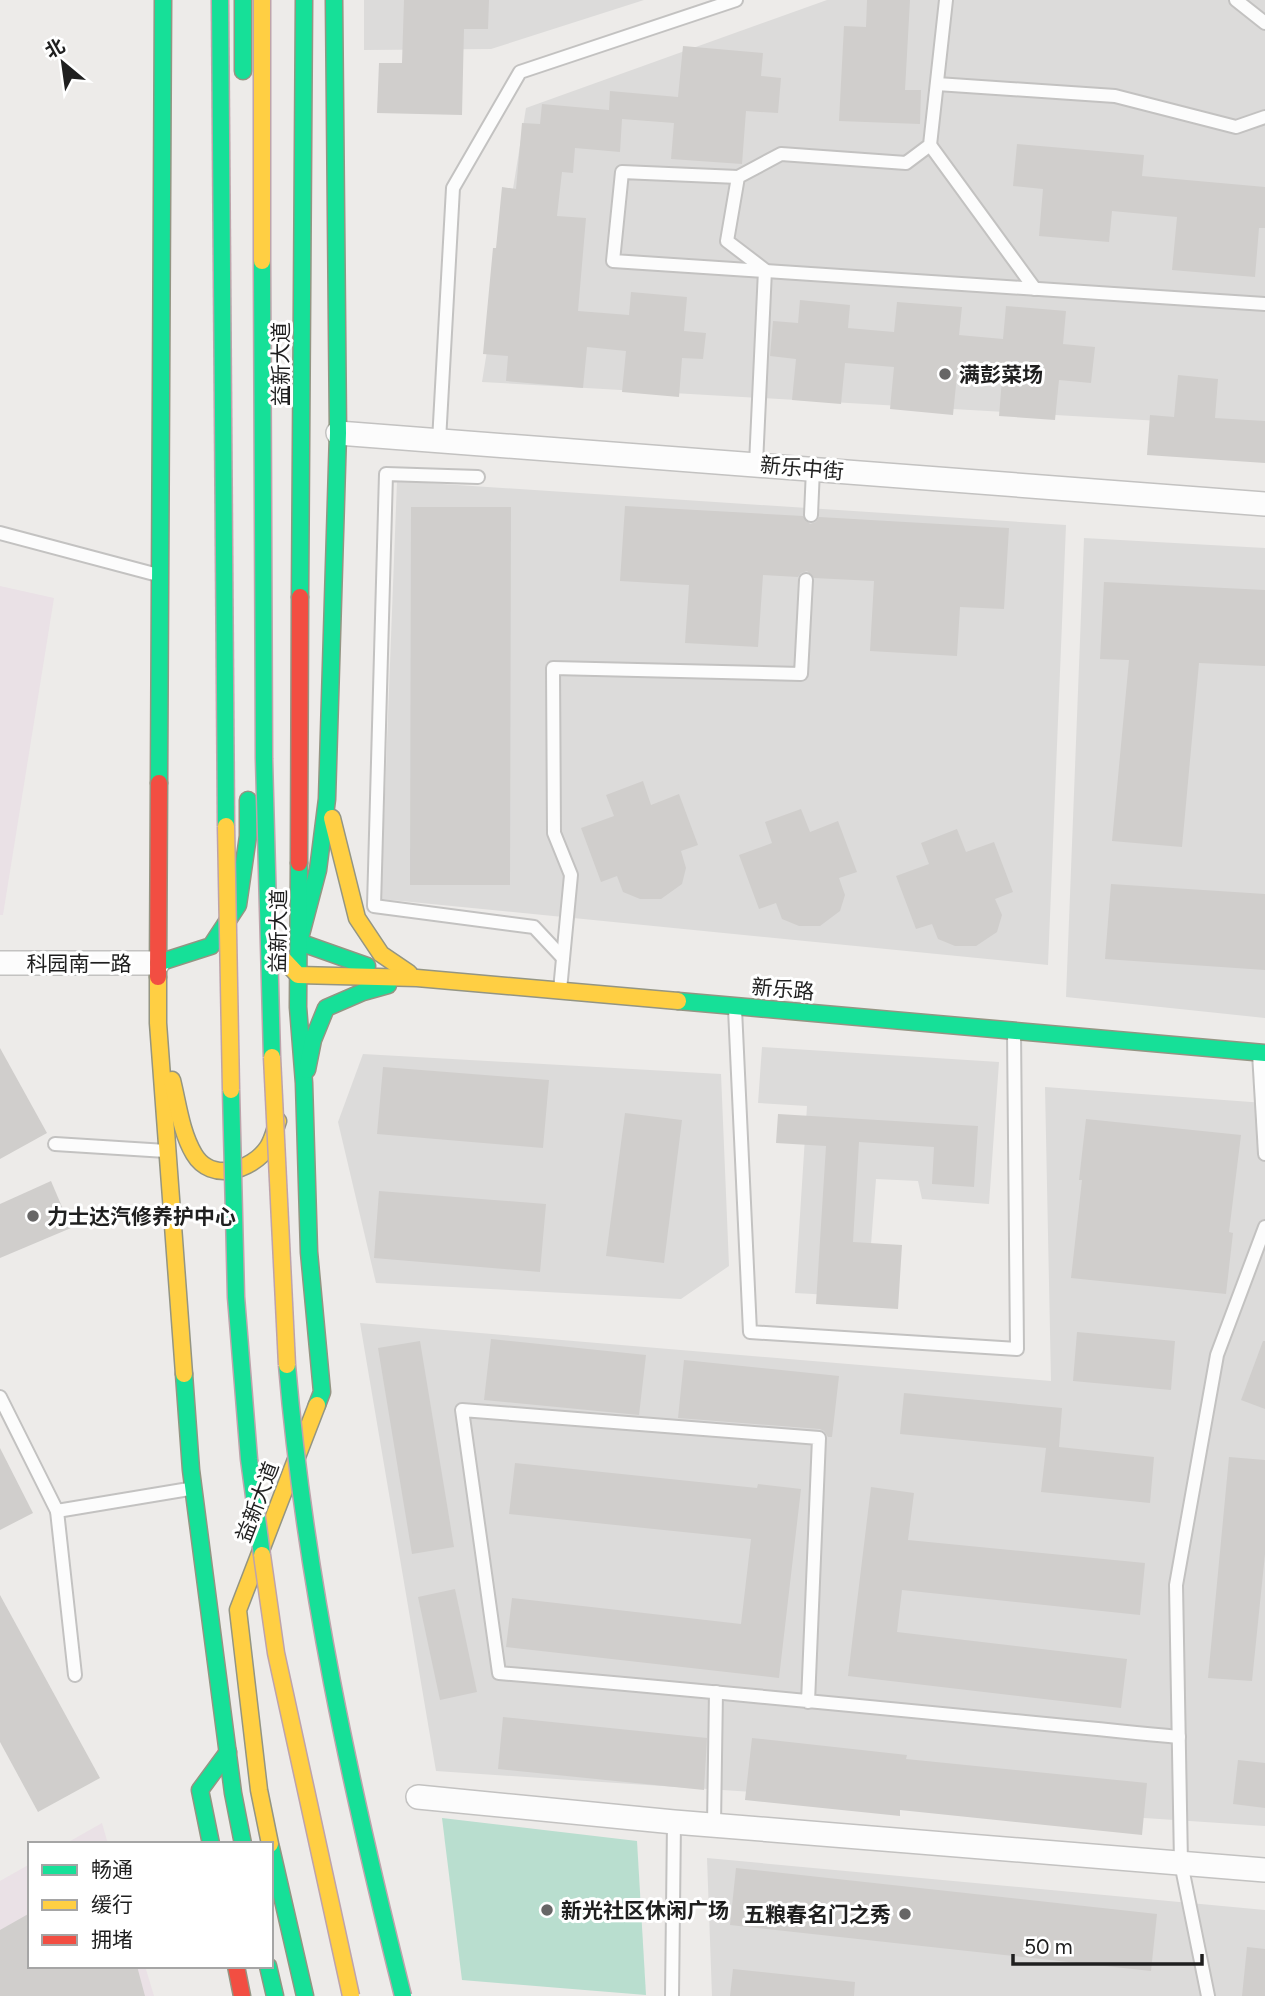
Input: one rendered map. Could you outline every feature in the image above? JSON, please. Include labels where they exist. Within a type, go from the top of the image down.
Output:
[{"type":"main road","name":"益新大道","points":[[163,0],[158,1023],[193,1489],[233,1794],[243,1842]]},
{"type":"main road","points":[[220,0],[226,940],[236,1297],[249,1458],[276,1653],[351,1996]]},
{"type":"main road","points":[[243,0],[243,84]]},
{"type":"main road","points":[[262,0],[263,653],[268,964],[282,1306],[292,1430],[329,1666],[363,1830],[403,1996]]},
{"type":"main road","name":"益新大道","points":[[270,1842],[259,1790],[238,1610],[322,1392],[309,1252],[304,1083],[298,1007],[304,0]]},
{"type":"main road","points":[[334,0],[338,433],[327,799],[318,870],[299,942],[355,964],[417,978]]},
{"type":"main road","points":[[247,780],[248,836],[259,903],[276,952],[298,975]]},
{"type":"main road","points":[[327,799],[357,918],[381,954],[417,978]]},
{"type":"main road","points":[[158,963],[211,947],[237,905],[248,836]]},
{"type":"main road","name":"新乐路","points":[[298,975],[417,978],[1262,1053]]},
{"type":"main road","points":[[304,1083],[313,1040],[326,1008],[363,992],[417,978]]},
{"type":"main road","points":[[158,1023],[192,1150],[200,1163],[223,1172],[251,1164],[269,1146],[285,1091],[298,1007]]},
{"type":"main road","points":[[211,1842],[200,1790],[228,1752]]},
{"type":"main road","name":"益新大道","points":[[273,1855],[305,1996]]},
{"type":"main road","points":[[236,1968],[242,1996]]},
{"type":"main road","points":[[268,1968],[275,1996]]},
{"type":"street","name":"新乐中街","points":[[338,433],[1265,504]]},
{"type":"street","name":"科园南一路","points":[[0,964],[158,963]]},
{"type":"street","points":[[418,1797],[674,1822],[1265,1870]]},
{"type":"lane","points":[[439,441],[453,188],[520,72],[736,0]]},
{"type":"lane","points":[[946,0],[930,145],[1035,289]]},
{"type":"lane","points":[[1236,0],[1265,23]]},
{"type":"lane","points":[[937,84],[1115,96],[1236,127],[1265,117]]},
{"type":"lane","points":[[930,145],[906,163],[781,154],[738,177],[622,172],[613,261],[1265,304]]},
{"type":"lane","points":[[738,177],[727,241],[765,270]]},
{"type":"lane","points":[[756,464],[765,270]]},
{"type":"lane","points":[[811,515],[813,469]]},
{"type":"lane","points":[[478,477],[386,474],[374,906],[534,927],[563,958]]},
{"type":"lane","points":[[0,533],[159,575]]},
{"type":"lane","points":[[560,991],[571,875],[554,833],[553,668],[801,674],[806,580]]},
{"type":"lane","points":[[735,1006],[750,1332],[1017,1349],[1014,1031]]},
{"type":"lane","points":[[1262,1053],[1265,1154]]},
{"type":"lane","points":[[55,1144],[166,1152]]},
{"type":"lane","points":[[1208,1996],[1181,1863],[1176,1585],[1217,1355],[1265,1227]]},
{"type":"lane","points":[[0,1397],[57,1511],[75,1675]]},
{"type":"lane","points":[[808,1702],[819,1438],[462,1410],[499,1673],[1179,1737]]},
{"type":"lane","points":[[57,1511],[193,1489]]},
{"type":"lane","points":[[714,1824],[716,1692]]},
{"type":"lane","points":[[672,1996],[674,1822]]},
{"type":"shaded area","points":[[364,0],[644,0],[491,49],[364,50]]},
{"type":"shaded area","points":[[827,0],[1265,0],[1265,427],[482,382],[526,108]]},
{"type":"shaded area","points":[[397,481],[1066,525],[1048,965],[381,899]]},
{"type":"shaded area","points":[[1084,538],[1265,548],[1265,1018],[1066,997]]},
{"type":"shaded area","points":[[0,586],[54,598],[3,915],[0,915]]},
{"type":"shaded area","points":[[762,1047],[999,1062],[989,1204],[922,1199],[918,1181],[876,1179],[867,1297],[795,1293],[807,1106],[758,1103]]},
{"type":"shaded area","points":[[363,1054],[721,1074],[729,1266],[681,1299],[376,1283],[338,1122]]},
{"type":"shaded area","points":[[1045,1087],[1265,1103],[1265,1826],[436,1771],[360,1323],[1051,1381]]},
{"type":"shaded area","points":[[102,1823],[107,1842],[69,1842]]},
{"type":"shaded area","points":[[707,1858],[1265,1910],[1265,1996],[712,1996]]},
{"type":"shaded area","points":[[28,1865],[28,1968],[146,1968],[154,1996],[0,1996],[0,1881]]},
{"type":"green space","name":"新光社区休闲广场","points":[[442,1818],[637,1841],[646,1995],[462,1980]]},
{"type":"building","points":[[404,0],[489,0],[488,29],[464,29],[462,115],[377,113],[379,63],[402,63]]},
{"type":"building","points":[[867,0],[910,0],[905,90],[921,90],[920,124],[839,121],[844,26],[866,27]]},
{"type":"building","points":[[683,46],[763,53],[761,76],[781,78],[778,113],[746,111],[742,164],[671,159],[674,123],[622,119],[620,152],[575,148],[573,173],[562,172],[557,216],[586,218],[578,311],[629,315],[631,292],[687,297],[684,331],[706,333],[703,359],[682,358],[679,397],[622,392],[626,351],[587,347],[583,388],[506,381],[508,356],[483,354],[502,187],[516,189],[522,123],[540,124],[542,104],[609,110],[610,91],[678,97]]},
{"type":"building","points":[[1017,144],[1144,155],[1142,176],[1265,187],[1265,228],[1259,228],[1255,277],[1172,270],[1177,217],[1112,211],[1109,242],[1039,236],[1043,189],[1013,186]]},
{"type":"building","points":[[800,300],[850,305],[848,328],[894,332],[897,302],[962,307],[959,335],[1003,339],[1006,306],[1066,311],[1063,344],[1095,347],[1091,383],[1059,380],[1055,420],[999,416],[1002,379],[957,375],[953,415],[890,409],[894,367],[845,363],[841,404],[792,400],[796,359],[770,356],[773,321],[798,323]]},
{"type":"building","points":[[1178,375],[1218,379],[1215,418],[1265,421],[1265,463],[1147,455],[1150,415],[1174,417]]},
{"type":"building","points":[[625,506],[803,516],[810,524],[816,522],[819,517],[1009,528],[1004,609],[960,607],[957,656],[870,651],[874,581],[814,578],[807,571],[798,577],[763,575],[758,647],[685,643],[689,585],[620,581]]},
{"type":"building","points":[[411,507],[511,507],[510,885],[410,885]]},
{"type":"building","points":[[1104,582],[1265,590],[1265,666],[1199,663],[1182,847],[1112,841],[1129,660],[1100,659]]},
{"type":"building","points":[[643,781],[651,805],[679,794],[698,845],[681,851],[686,868],[682,884],[661,899],[640,899],[623,892],[617,876],[601,882],[581,828],[614,816],[606,795]]},
{"type":"building","points":[[801,809],[810,832],[838,821],[857,872],[839,878],[845,895],[840,911],[820,926],[799,926],[782,919],[776,903],[759,909],[739,855],[772,843],[765,822]]},
{"type":"building","points":[[957,829],[966,852],[994,842],[1013,892],[995,899],[1002,915],[997,932],[976,946],[955,946],[938,939],[932,924],[916,929],[896,876],[929,864],[921,843]]},
{"type":"building","points":[[1111,884],[1265,894],[1265,970],[1105,959]]},
{"type":"building","points":[[0,1048],[47,1133],[0,1159]]},
{"type":"building","points":[[383,1067],[549,1080],[543,1148],[377,1134]]},
{"type":"building","points":[[625,1113],[682,1120],[664,1263],[606,1256]]},
{"type":"building","points":[[778,1114],[978,1126],[974,1187],[932,1184],[934,1147],[859,1142],[853,1242],[902,1245],[898,1309],[816,1304],[826,1146],[776,1143]]},
{"type":"building","points":[[1086,1119],[1241,1135],[1229,1232],[1233,1233],[1226,1294],[1071,1278]]},
{"type":"building","name":"力士达汽修养护中心","points":[[51,1181],[71,1228],[0,1258],[0,1204]]},
{"type":"building","points":[[379,1191],[546,1204],[540,1272],[374,1258]]},
{"type":"building","points":[[1077,1332],[1175,1341],[1171,1390],[1073,1381]]},
{"type":"building","points":[[491,1339],[646,1355],[639,1415],[484,1400]]},
{"type":"building","points":[[420,1341],[454,1547],[412,1554],[378,1348]]},
{"type":"building","points":[[1265,1341],[1265,1409],[1241,1400]]},
{"type":"building","points":[[684,1360],[839,1376],[832,1437],[828,1437],[820,1429],[678,1418]]},
{"type":"building","points":[[904,1393],[1062,1408],[1059,1447],[1154,1457],[1150,1503],[1041,1492],[1046,1448],[900,1434]]},
{"type":"building","points":[[0,1448],[33,1513],[0,1530]]},
{"type":"building","points":[[1229,1457],[1265,1460],[1265,1554],[1252,1681],[1208,1678]]},
{"type":"building","points":[[515,1463],[757,1488],[758,1484],[801,1489],[779,1678],[506,1647],[512,1598],[741,1624],[751,1539],[509,1514]]},
{"type":"building","points":[[871,1487],[914,1493],[908,1540],[1145,1563],[1140,1615],[902,1590],[897,1632],[1127,1659],[1121,1708],[848,1676]]},
{"type":"building","points":[[455,1589],[477,1692],[440,1700],[418,1597]]},
{"type":"building","points":[[0,1595],[100,1778],[38,1812],[0,1742]]},
{"type":"building","points":[[503,1717],[707,1738],[704,1790],[498,1769]]},
{"type":"building","points":[[752,1738],[907,1755],[906,1759],[1147,1783],[1142,1835],[900,1810],[900,1816],[745,1800]]},
{"type":"building","points":[[1238,1760],[1265,1763],[1265,1808],[1233,1804]]},
{"type":"building","points":[[736,1868],[1157,1914],[1151,1971],[730,1925]]},
{"type":"building","points":[[28,1914],[28,1968],[138,1968],[145,1996],[0,1996],[0,1930]]},
{"type":"building","points":[[1247,1947],[1265,1949],[1265,1996],[1242,1996]]},
{"type":"building","points":[[733,1969],[855,1982],[854,1996],[730,1996]]},
{"type":"traffic: fast","points":[[159,783],[163,0]]},
{"type":"traffic: fast","points":[[220,0],[226,826]]},
{"type":"traffic: fast","points":[[243,0],[243,71]]},
{"type":"traffic: fast","points":[[300,597],[304,0]]},
{"type":"traffic: fast","points":[[334,0],[338,433],[327,799],[318,870],[299,942],[367,966]]},
{"type":"traffic: fast","points":[[262,261],[264,759],[272,1057]]},
{"type":"traffic: fast","points":[[158,963],[211,946],[238,905],[248,836],[248,800]]},
{"type":"traffic: fast","points":[[299,863],[298,1007],[304,1083],[309,1252],[322,1392],[317,1405]]},
{"type":"traffic: fast","points":[[307,1070],[313,1040],[326,1008],[363,992],[388,985]]},
{"type":"traffic: fast","points":[[678,1001],[1265,1053]]},
{"type":"traffic: fast","points":[[231,1090],[236,1297],[249,1459],[262,1555]]},
{"type":"traffic: fast","points":[[287,1365],[305,1525],[332,1683],[365,1840],[403,1996]]},
{"type":"traffic: fast","points":[[184,1374],[191,1470],[233,1793],[243,1842]]},
{"type":"traffic: fast","points":[[211,1842],[200,1790],[228,1752]]},
{"type":"traffic: fast","points":[[273,1857],[305,1996]]},
{"type":"traffic: fast","points":[[268,1968],[275,1996]]},
{"type":"traffic: slow","points":[[262,0],[262,261]]},
{"type":"traffic: slow","points":[[332,818],[357,918],[381,954],[409,973]]},
{"type":"traffic: slow","points":[[226,826],[231,1090]]},
{"type":"traffic: slow","points":[[281,957],[298,975],[417,978],[678,1001]]},
{"type":"traffic: slow","points":[[158,977],[158,1023],[184,1374]]},
{"type":"traffic: slow","points":[[272,1057],[287,1365]]},
{"type":"traffic: slow","points":[[172,1080],[190,1145],[201,1163],[210,1169],[231,1170],[252,1162],[268,1147],[278,1121]]},
{"type":"traffic: slow","points":[[270,1842],[259,1790],[238,1610],[317,1405]]},
{"type":"traffic: slow","points":[[262,1555],[276,1653],[351,1996]]},
{"type":"traffic: jam","points":[[299,863],[300,597]]},
{"type":"traffic: jam","points":[[158,977],[159,783]]},
{"type":"traffic: jam","points":[[236,1968],[242,1996]]},
{"type":"place","name":"满彭菜场","points":[[945,374]]},
{"type":"place","name":"力士达汽修养护中心","points":[[33,1216]]},
{"type":"place","name":"新光社区休闲广场","points":[[547,1910]]},
{"type":"place","name":"五粮春名门之秀","points":[[905,1914]]}]
